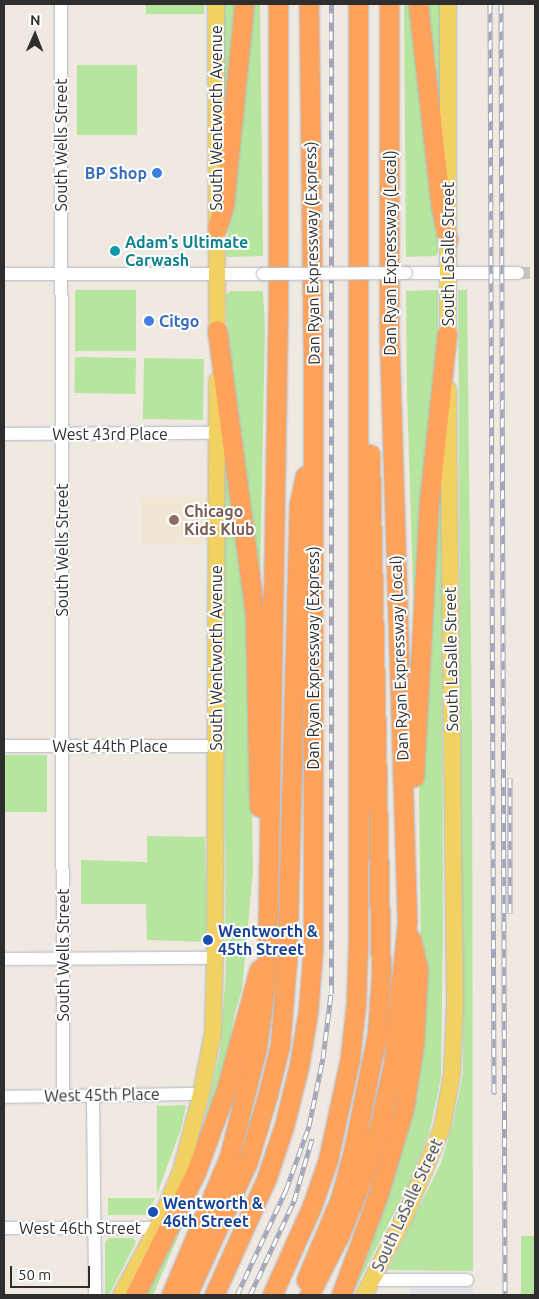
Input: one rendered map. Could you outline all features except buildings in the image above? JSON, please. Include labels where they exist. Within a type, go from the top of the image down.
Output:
[{"type":"highway","points":[[217,228],[224,205],[244,4]]},
{"type":"highway","points":[[171,1295],[230,1157],[246,1100],[264,1006],[269,934],[278,308],[278,4]]},
{"type":"highway","name":"Dan Ryan Expressway (Express)","points":[[214,1295],[268,1177],[284,1126],[299,1066],[308,1011],[313,938],[313,433],[309,4]]},
{"type":"highway","points":[[272,1295],[309,1214],[328,1160],[350,1058],[356,1004],[358,945],[358,4]]},
{"type":"highway","name":"Dan Ryan Expressway (Local)","points":[[309,1295],[340,1234],[363,1176],[380,1123],[393,1065],[407,921],[406,820],[398,662],[390,352],[389,4]]},
{"type":"highway","points":[[418,4],[441,208],[448,240]]},
{"type":"highway","points":[[217,330],[255,616],[259,808],[270,858]]},
{"type":"highway","points":[[406,820],[414,778],[429,502],[447,334]]},
{"type":"highway","points":[[300,1295],[340,1199],[353,1152],[377,1034],[381,978],[369,424],[358,364]]},
{"type":"highway","points":[[187,1295],[248,1161],[280,1045],[287,959],[299,504],[313,433]]},
{"type":"highway","points":[[341,1295],[379,1192],[404,1108],[414,1044],[418,969],[407,921]]},
{"type":"highway","points":[[135,1295],[196,1172],[223,1099],[269,934]]},
{"type":"main road","name":"South Wentworth Avenue","points":[[121,1295],[157,1228],[181,1171],[213,1032],[215,958],[217,433],[216,4]]},
{"type":"main road","name":"South LaSalle Street","points":[[364,1295],[406,1214],[442,1128],[452,1074],[454,1002],[447,334],[448,4]]},
{"type":"street","name":"South Wells Street","points":[[61,4],[64,1096]]},
{"type":"street","points":[[4,274],[518,273]]},
{"type":"street","name":"West 43rd Place","points":[[4,434],[217,433]]},
{"type":"street","name":"West 44th Place","points":[[4,746],[216,746]]},
{"type":"street","points":[[4,959],[215,958]]},
{"type":"street","name":"West 45th Place","points":[[4,1097],[200,1094]]},
{"type":"street","points":[[93,1096],[95,1295]]},
{"type":"street","name":"West 46th Street","points":[[4,1228],[157,1228]]},
{"type":"street","points":[[372,1280],[467,1280]]},
{"type":"shaded area","name":"Chicago Kids Klub","points":[[142,497],[207,497],[207,544],[142,544]]},
{"type":"shaded area","points":[[410,1286],[473,1286],[473,1295],[410,1295]]},
{"type":"green space","points":[[146,4],[204,4],[204,14],[146,14]]},
{"type":"green space","points":[[223,4],[239,4],[223,122]]},
{"type":"green space","points":[[250,4],[260,4],[263,256],[227,257],[226,255]]},
{"type":"green space","points":[[404,4],[412,4],[438,243],[438,253],[436,256],[406,257]]},
{"type":"green space","points":[[425,4],[440,4],[440,141]]},
{"type":"green space","points":[[77,65],[137,65],[137,135],[77,135]]},
{"type":"green space","points":[[75,290],[136,290],[136,351],[75,351]]},
{"type":"green space","points":[[438,290],[438,337],[414,621],[406,291]]},
{"type":"green space","points":[[458,290],[467,290],[472,733],[473,1271],[388,1270],[441,1163],[453,1123],[463,1073]]},
{"type":"green space","points":[[231,291],[263,291],[265,326],[260,585],[228,350],[226,295]]},
{"type":"green space","points":[[75,357],[136,358],[135,394],[74,393]]},
{"type":"green space","points":[[144,358],[204,359],[203,420],[143,419]]},
{"type":"green space","points":[[229,456],[248,599],[253,871],[242,990],[235,1012],[228,1054],[210,1119],[205,1118],[220,1050],[226,971],[223,457]]},
{"type":"green space","points":[[442,461],[443,932],[441,1077],[430,1130],[410,1182],[352,1295],[346,1295],[422,1028],[419,794],[436,505]]},
{"type":"green space","points":[[4,755],[47,755],[47,812],[4,812]]},
{"type":"green space","points":[[147,836],[205,837],[207,942],[147,940],[146,904],[81,904],[81,860],[147,862]]},
{"type":"green space","points":[[186,1105],[181,1129],[157,1194],[157,1106]]},
{"type":"green space","points":[[108,1198],[155,1198],[147,1215],[108,1215]]},
{"type":"green space","points":[[190,1205],[153,1295],[143,1295]]},
{"type":"green space","points":[[521,1236],[535,1236],[535,1295],[521,1295]]},
{"type":"green space","points":[[109,1238],[133,1238],[136,1242],[109,1295],[105,1295],[105,1242]]},
{"type":"tunnel","points":[[518,273],[535,273]]},
{"type":"railway","points":[[237,1295],[286,1190],[309,1126],[323,1058],[331,994],[331,4]]},
{"type":"railway","points":[[490,4],[494,1094]]},
{"type":"railway","points":[[501,4],[505,1295]]},
{"type":"railway","points":[[510,778],[510,913]]},
{"type":"railway","points":[[250,1295],[294,1201],[312,1139]]},
{"type":"place","name":"BP Shop","points":[[157,173]]},
{"type":"place","name":"Adam’s Ultimate Carwash","points":[[115,251]]},
{"type":"place","name":"Citgo","points":[[149,321]]},
{"type":"place","name":"Chicago Kids Klub","points":[[174,520]]},
{"type":"place","name":"Wentworth & 45th Street","points":[[208,940]]},
{"type":"place","name":"Wentworth & 46th Street","points":[[153,1212]]}]
